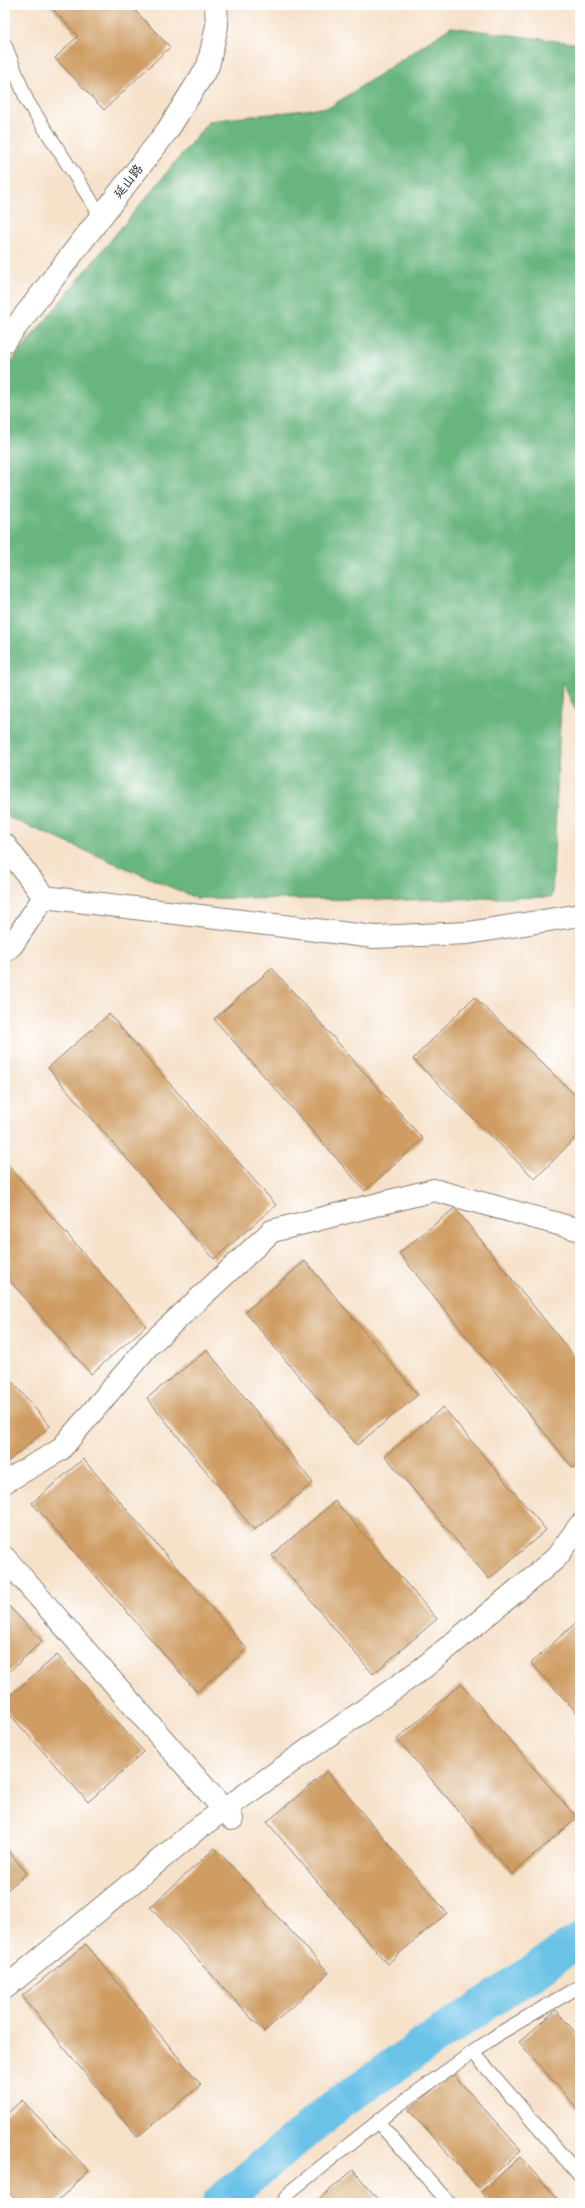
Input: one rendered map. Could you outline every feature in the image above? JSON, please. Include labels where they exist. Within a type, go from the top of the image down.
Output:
[{"type":"street","name":"延山路","points":[[5,341],[168,131],[208,66],[217,26],[216,5]]},
{"type":"street","points":[[5,845],[44,897],[374,937],[468,933],[579,921]]},
{"type":"street","points":[[5,951],[12,945],[44,897]]},
{"type":"street","points":[[5,1482],[60,1450],[148,1346],[272,1231],[434,1190],[580,1230]]},
{"type":"street","points":[[5,1988],[197,1829],[228,1814],[423,1668],[556,1558],[580,1525]]},
{"type":"street","points":[[5,1558],[228,1814]]},
{"type":"lane","points":[[5,45],[27,100],[101,216]]},
{"type":"lane","points":[[283,2203],[292,2190],[378,2122],[473,2052],[500,2033],[580,1986]]},
{"type":"lane","points":[[473,2052],[580,2176]]},
{"type":"lane","points":[[378,2122],[449,2203]]},
{"type":"green space","points":[[451,27],[580,44],[580,720],[562,681],[552,897],[405,900],[196,898],[5,816],[5,369],[209,121],[330,107]]},
{"type":"building","points":[[49,5],[130,5],[170,47],[104,110],[55,58],[78,36]]},
{"type":"building","points":[[272,968],[423,1139],[365,1191],[214,1019]]},
{"type":"building","points":[[474,997],[580,1100],[580,1133],[535,1179],[413,1059]]},
{"type":"building","points":[[109,1014],[276,1205],[214,1259],[48,1068]]},
{"type":"building","points":[[5,1162],[146,1326],[91,1374],[5,1275]]},
{"type":"building","points":[[455,1208],[580,1364],[580,1463],[573,1468],[399,1253]]},
{"type":"building","points":[[305,1261],[418,1395],[357,1445],[245,1312]]},
{"type":"building","points":[[207,1350],[313,1483],[254,1530],[147,1398]]},
{"type":"building","points":[[5,1373],[50,1426],[5,1464]]},
{"type":"building","points":[[443,1407],[546,1530],[489,1579],[385,1456]]},
{"type":"building","points":[[83,1459],[247,1649],[197,1692],[32,1503]]},
{"type":"building","points":[[335,1501],[437,1619],[373,1674],[272,1555]]},
{"type":"building","points":[[5,1602],[42,1641],[5,1676]]},
{"type":"building","points":[[580,1619],[580,1716],[531,1663]]},
{"type":"building","points":[[57,1655],[144,1752],[88,1802],[5,1709],[5,1700]]},
{"type":"building","points":[[461,1684],[577,1818],[512,1874],[397,1739]]},
{"type":"building","points":[[327,1771],[447,1913],[387,1964],[267,1822]]},
{"type":"building","points":[[5,1847],[27,1873],[5,1892]]},
{"type":"building","points":[[215,1848],[329,1973],[264,2032],[150,1907]]},
{"type":"building","points":[[86,1944],[201,2085],[137,2137],[22,1996]]},
{"type":"building","points":[[556,2010],[580,2038],[580,2112],[519,2042]]},
{"type":"building","points":[[452,2073],[521,2150],[479,2188],[409,2110]]},
{"type":"building","points":[[22,2100],[89,2171],[55,2203],[19,2203],[5,2188],[5,2116]]},
{"type":"building","points":[[520,2157],[561,2203],[490,2203],[481,2192]]},
{"type":"building","points":[[353,2170],[381,2203],[319,2203],[317,2201]]},
{"type":"waterway","points":[[219,2203],[340,2102],[580,1940]]}]
